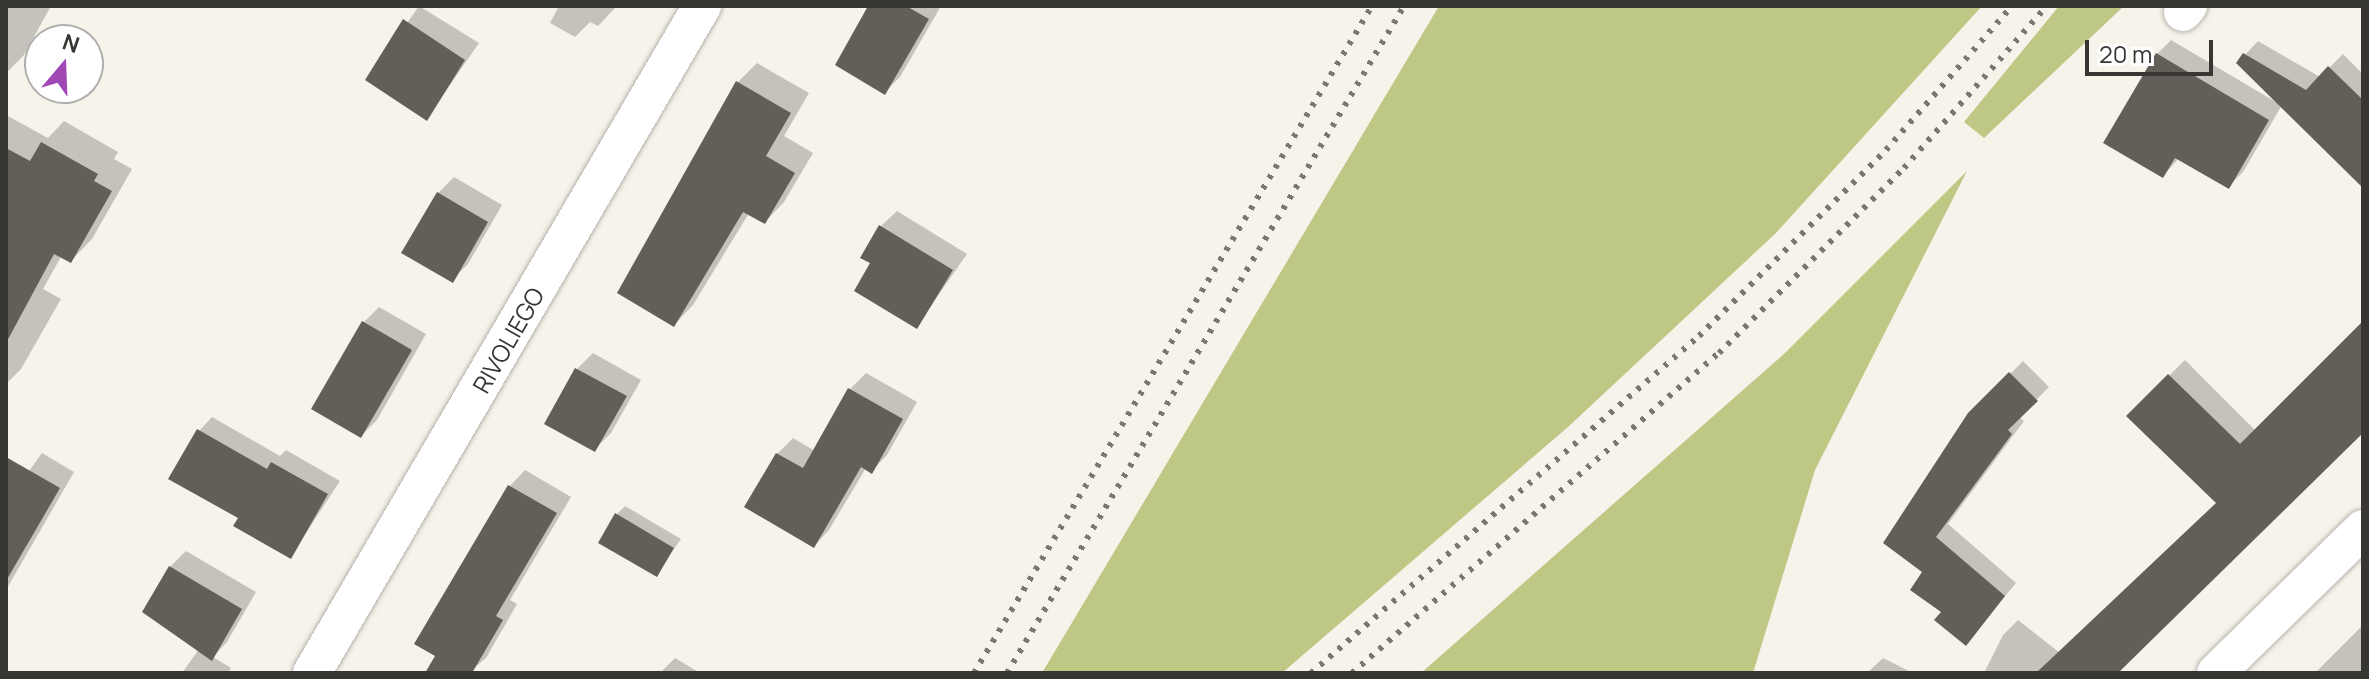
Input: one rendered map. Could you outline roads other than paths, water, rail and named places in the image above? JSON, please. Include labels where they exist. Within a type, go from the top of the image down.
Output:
[{"type":"street","name":"RIVOLIEGO","points":[[312,673],[702,6]]},
{"type":"street","points":[[2216,673],[2363,529]]},
{"type":"railway","points":[[974,673],[1372,6]]},
{"type":"railway","points":[[1007,673],[1404,6]]},
{"type":"railway","points":[[1311,673],[1699,336],[1886,150],[2012,6]]},
{"type":"railway","points":[[1352,673],[1719,353],[1904,168],[2047,6]]}]
